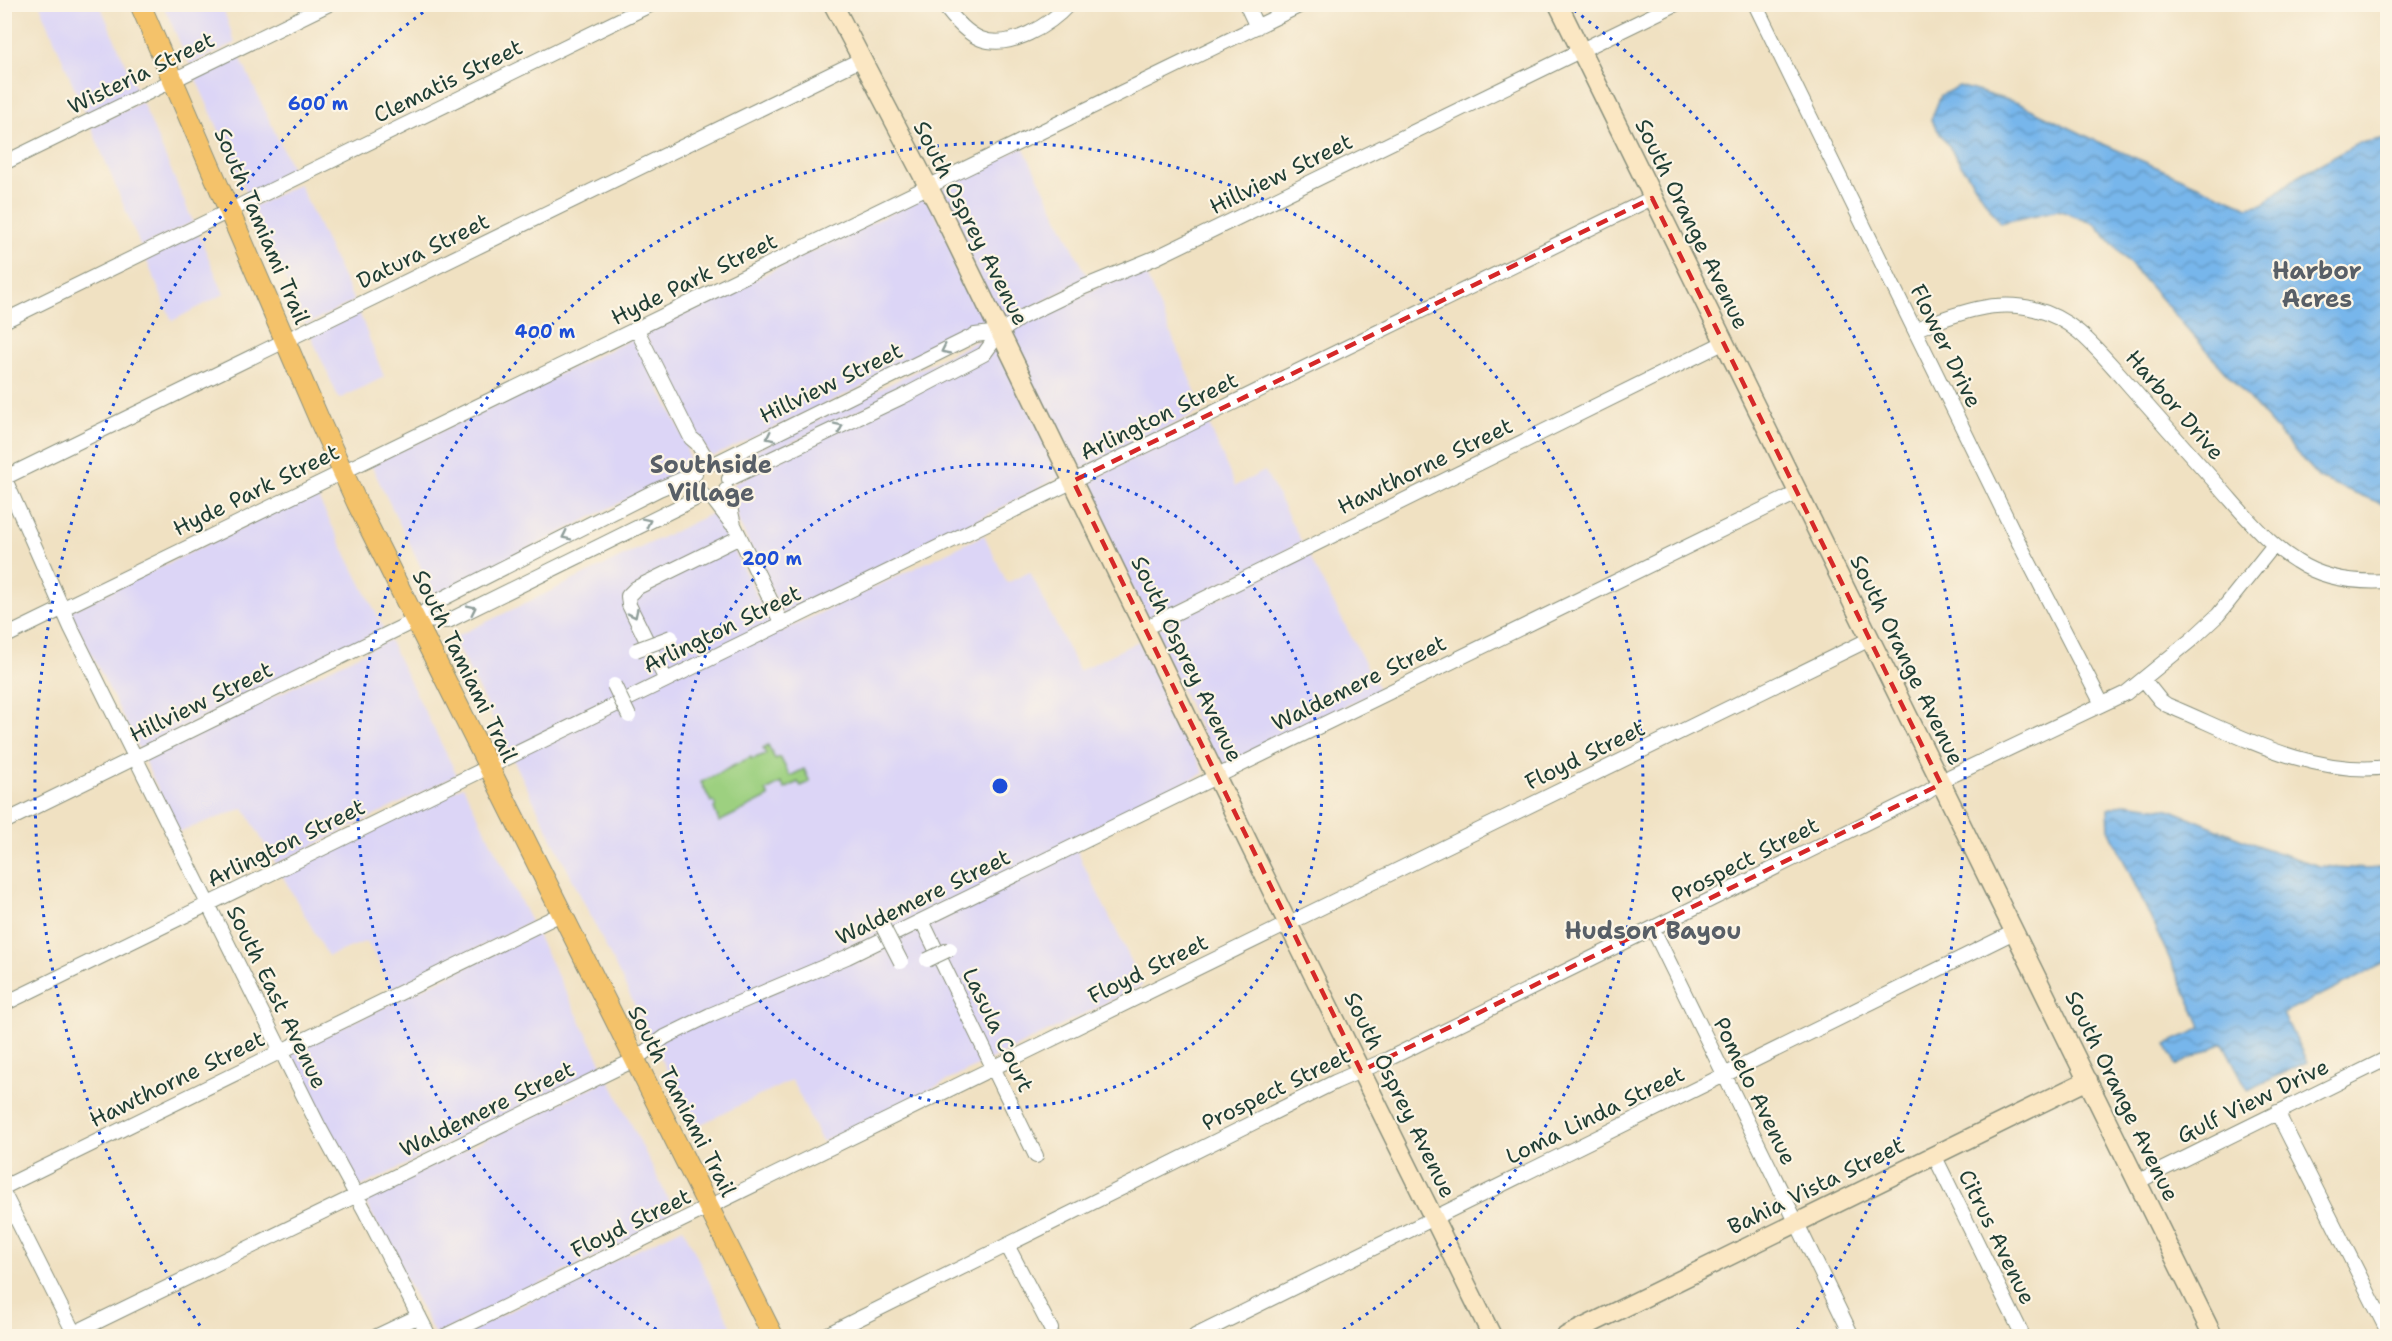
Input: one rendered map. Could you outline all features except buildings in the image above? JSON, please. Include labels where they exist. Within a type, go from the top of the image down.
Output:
[{"type":"main road","name":"South Tamiami Trail","points":[[140,4],[342,472],[773,1336]]},
{"type":"street","name":"Wisteria Street","points":[[4,163],[329,4]]},
{"type":"street","name":"Clematis Street","points":[[4,321],[652,4]]},
{"type":"street","name":"South Osprey Avenue","points":[[833,4],[860,60],[929,188],[1492,1336]]},
{"type":"street","points":[[944,4],[965,29],[982,39],[997,40],[1033,32],[1069,4]]},
{"type":"street","points":[[1246,4],[1257,27]]},
{"type":"street","name":"Hyde Park Street","points":[[4,637],[1303,4]]},
{"type":"street","name":"South Orange Avenue","points":[[1558,4],[2213,1336]]},
{"type":"street","name":"Hillview Street","points":[[728,484],[984,354],[999,332],[1022,317],[1084,286],[1157,258],[1676,4]]},
{"type":"street","name":"Flower Drive","points":[[1755,4],[2017,539],[2102,704]]},
{"type":"street","name":"Datura Street","points":[[5,478],[860,60]]},
{"type":"street","name":"Arlington Street","points":[[4,1004],[1652,198]]},
{"type":"street","name":"Harbor Drive","points":[[1916,329],[1956,314],[1999,305],[2033,308],[2066,321],[2094,345],[2194,459],[2274,544],[2295,561],[2321,573],[2353,581],[2388,581]]},
{"type":"street","points":[[637,330],[691,438],[690,447],[705,467],[727,472],[737,531],[782,624]]},
{"type":"street","name":"Hillview Street","points":[[4,822],[417,620],[438,601],[649,494],[975,335],[999,332]]},
{"type":"street","name":"Hawthorne Street","points":[[1145,628],[1723,343]]},
{"type":"street","points":[[705,467],[695,486],[737,531]]},
{"type":"street","name":"South East Avenue","points":[[5,478],[63,608],[207,904],[280,1051],[429,1336]]},
{"type":"street","points":[[707,497],[719,496],[728,484]]},
{"type":"street","name":"Waldemere Street","points":[[71,1335],[634,1060],[665,1037],[710,1015],[835,963],[1797,493]]},
{"type":"street","name":"Hillview Street","points":[[417,620],[448,621],[707,497]]},
{"type":"street","points":[[666,680],[628,601],[631,591],[737,531]]},
{"type":"street","points":[[1941,784],[1951,776],[2126,693],[2218,615],[2274,544]]},
{"type":"street","points":[[636,650],[671,637]]},
{"type":"street","name":"Floyd Street","points":[[445,1336],[709,1209],[1869,639]]},
{"type":"street","points":[[2144,680],[2167,705],[2285,755],[2333,766],[2388,766]]},
{"type":"street","points":[[614,685],[630,716]]},
{"type":"street","name":"Prospect Street","points":[[824,1336],[1653,929],[1941,784]]},
{"type":"street","name":"Hawthorne Street","points":[[4,1187],[561,914]]},
{"type":"street","name":"Lasula Court","points":[[922,921],[1036,1156]]},
{"type":"street","points":[[882,924],[901,962]]},
{"type":"street","name":"Pomelo Avenue","points":[[1653,929],[1852,1336]]},
{"type":"street","name":"Loma Linda Street","points":[[1195,1336],[2014,932]]},
{"type":"street","points":[[927,960],[950,949]]},
{"type":"street","name":"Gulf View Drive","points":[[2137,1182],[2388,1058]]},
{"type":"street","name":"Bahia Vista Street","points":[[1566,1336],[2088,1080]]},
{"type":"street","points":[[2277,1112],[2388,1335]]},
{"type":"street","name":"Citrus Avenue","points":[[1934,1155],[2023,1336]]},
{"type":"street","points":[[4,1194],[71,1335]]},
{"type":"street","points":[[1007,1245],[1051,1329]]},
{"type":"street","points":[[377,1336],[419,1316]]},
{"type":"highlighted area","points":[[1652,198],[1941,784],[1361,1071],[1073,481]]},
{"type":"shaded area","points":[[40,5],[100,5],[137,91],[86,116]]},
{"type":"shaded area","points":[[163,5],[222,5],[235,43],[190,65]]},
{"type":"shaded area","points":[[239,55],[294,173],[248,195],[195,77]]},
{"type":"shaded area","points":[[142,102],[193,222],[141,247],[91,127]]},
{"type":"shaded area","points":[[1023,147],[1088,278],[1002,323],[937,191]]},
{"type":"shaded area","points":[[299,184],[354,301],[306,325],[253,207]]},
{"type":"shaded area","points":[[927,196],[991,326],[712,457],[694,432],[644,333]]},
{"type":"shaded area","points":[[198,233],[224,294],[172,321],[146,259]]},
{"type":"shaded area","points":[[1144,270],[1203,410],[1075,473],[1007,334],[1025,322],[1105,284]]},
{"type":"shaded area","points":[[359,312],[384,377],[339,399],[311,336]]},
{"type":"shaded area","points":[[634,338],[684,437],[691,469],[435,596],[371,465]]},
{"type":"shaded area","points":[[986,340],[980,349],[900,391],[733,470],[728,464],[977,341]]},
{"type":"shaded area","points":[[999,343],[1063,475],[945,537],[784,616],[739,523],[732,491],[735,483]]},
{"type":"shaded area","points":[[1208,422],[1235,486],[1265,471],[1302,543],[1148,620],[1081,484]]},
{"type":"shaded area","points":[[315,492],[384,629],[139,749],[70,611]]},
{"type":"shaded area","points":[[715,512],[776,634],[984,535],[1007,583],[1030,572],[1079,671],[1139,641],[1204,773],[1071,839],[1143,985],[822,1142],[792,1080],[695,1127],[453,638]]},
{"type":"shaded area","points":[[1308,554],[1379,690],[1219,767],[1153,631]]},
{"type":"shaded area","points":[[389,640],[457,775],[276,864],[244,808],[179,832],[144,760]]},
{"type":"shaded area","points":[[463,786],[531,922],[393,989],[367,941],[328,956],[282,875]]},
{"type":"shaded area","points":[[536,933],[604,1068],[358,1188],[288,1054]]},
{"type":"shaded area","points":[[609,1079],[677,1217],[435,1335],[364,1199]]},
{"type":"shaded area","points":[[683,1228],[736,1336],[458,1336]]},
{"type":"green space","points":[[768,745],[775,759],[780,757],[790,776],[804,769],[810,782],[801,786],[798,782],[785,789],[781,783],[766,791],[769,797],[719,822],[714,808],[716,806],[713,801],[711,802],[701,782],[751,757],[752,759],[766,754],[763,748]]},
{"type":"water","points":[[1959,86],[2018,103],[2101,143],[2248,207],[2263,204],[2298,176],[2359,143],[2387,138],[2387,502],[2382,504],[2319,478],[2095,224],[2058,210],[2000,223],[1931,120],[1941,95]]},
{"type":"water","points":[[2126,803],[2169,809],[2264,848],[2319,866],[2368,869],[2387,867],[2387,962],[2283,1014],[2307,1062],[2248,1090],[2223,1043],[2176,1066],[2167,1044],[2202,1028],[2109,829],[2108,809]]},
{"type":"district","name":"Harbor Acres","points":[[2317,285]]},
{"type":"district","name":"Southside Village","points":[[711,479]]},
{"type":"district","name":"Hudson Bayou","points":[[1653,931]]}]
